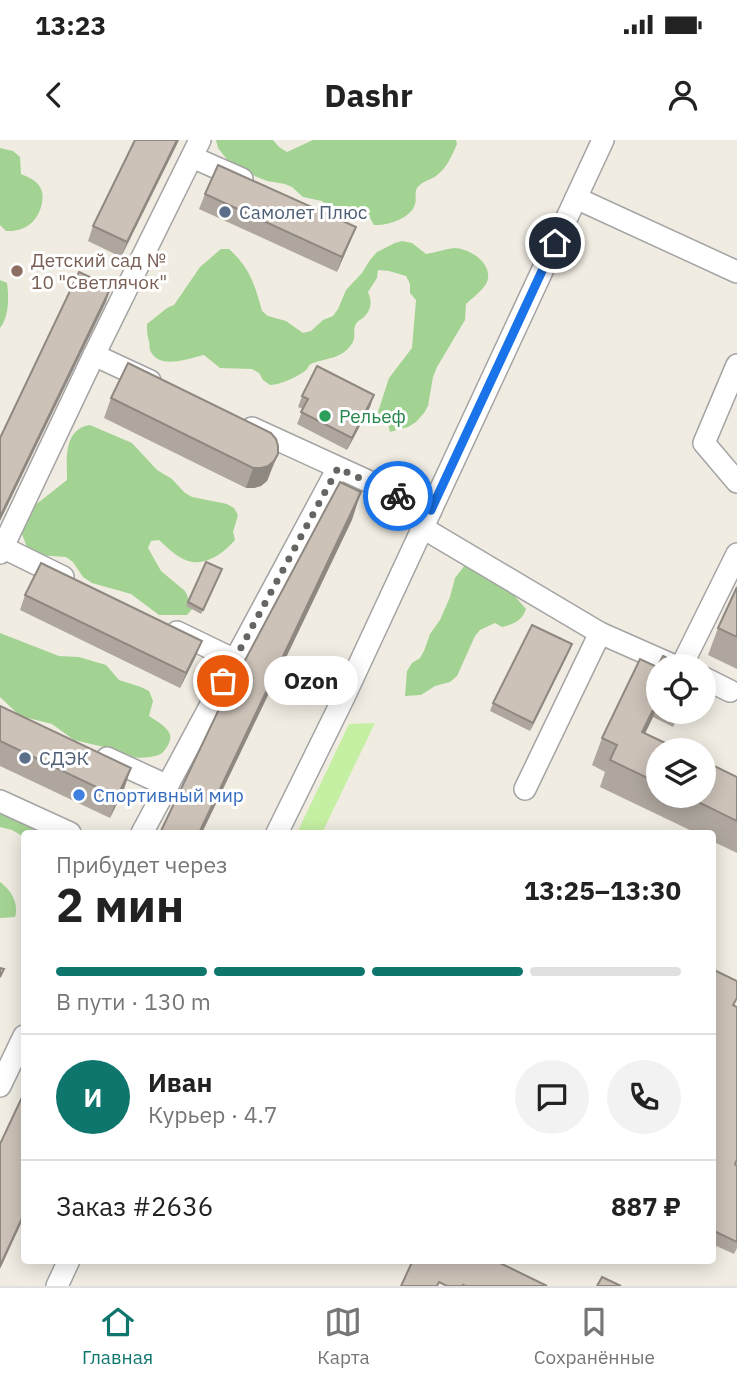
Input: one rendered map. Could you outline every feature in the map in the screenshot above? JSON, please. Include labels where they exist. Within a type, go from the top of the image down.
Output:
[{"type":"street","points":[[278,830],[344,697],[603,140]]},
{"type":"street","points":[[76,583],[1,550],[196,149],[255,185]]},
{"type":"street","points":[[576,198],[737,272]]},
{"type":"street","points":[[94,355],[167,389]]},
{"type":"street","points":[[737,365],[704,443],[737,482]]},
{"type":"street","points":[[228,417],[338,468],[427,519],[600,633],[649,654]]},
{"type":"street","points":[[144,830],[338,468]]},
{"type":"street","points":[[686,654],[737,554]]},
{"type":"street","points":[[161,625],[235,660]]},
{"type":"street","points":[[525,789],[600,633]]},
{"type":"street","points":[[716,684],[730,691]]},
{"type":"street","points":[[84,747],[168,786]]},
{"type":"street","points":[[0,801],[63,830]]},
{"type":"street","points":[[0,1086],[14,1042]]},
{"type":"street","points":[[57,1286],[67,1264]]},
{"type":"green space","points":[[216,140],[273,140],[287,152],[313,140],[456,140],[457,144],[443,170],[417,188],[415,204],[409,213],[392,222],[374,225],[370,218],[337,219],[322,201],[303,197],[285,184],[267,181],[233,167],[218,148]]},
{"type":"green space","points":[[0,148],[13,151],[20,157],[21,174],[36,182],[42,193],[42,203],[37,216],[25,228],[19,230],[6,231],[0,225]]},
{"type":"green space","points":[[402,241],[412,243],[426,254],[454,248],[467,251],[480,259],[488,277],[484,287],[466,304],[465,320],[433,377],[428,406],[416,422],[408,427],[390,432],[388,424],[381,420],[378,412],[389,378],[412,348],[416,300],[410,293],[406,276],[378,270],[377,278],[368,292],[370,308],[356,324],[354,340],[347,350],[338,356],[311,364],[301,374],[279,383],[270,385],[252,369],[220,368],[204,355],[168,362],[155,357],[150,351],[147,324],[174,305],[200,267],[221,249],[229,249],[247,270],[262,311],[268,316],[286,321],[303,333],[311,331],[323,320],[333,316],[346,290],[377,252]]},
{"type":"green space","points":[[0,280],[7,283],[8,300],[7,313],[0,328]]},
{"type":"green space","points":[[90,425],[132,443],[157,470],[172,479],[185,493],[227,504],[234,508],[238,515],[233,532],[235,540],[221,553],[205,561],[187,561],[159,540],[151,541],[148,548],[161,571],[185,591],[193,608],[187,615],[159,615],[131,594],[92,583],[83,577],[66,557],[37,555],[28,550],[16,518],[67,480],[68,446],[75,432]]},
{"type":"green space","points":[[465,565],[504,584],[526,609],[520,619],[510,625],[502,627],[495,623],[480,630],[457,676],[450,682],[435,686],[421,695],[405,696],[407,671],[424,651],[450,597],[455,578]]},
{"type":"green space","points":[[0,633],[59,656],[79,657],[106,665],[119,680],[149,691],[153,701],[149,716],[169,732],[170,740],[166,749],[159,755],[150,757],[115,758],[104,747],[74,740],[52,724],[20,716],[0,697]]},
{"type":"green space","points":[[375,723],[323,830],[298,830],[349,724]]},
{"type":"green space","points":[[0,805],[62,830],[21,830],[21,835],[0,827]]},
{"type":"green space","points":[[0,882],[13,897],[15,917],[0,918]]},
{"type":"building","points":[[135,140],[177,140],[127,242],[93,226]]},
{"type":"building","points":[[218,165],[356,227],[342,257],[205,194]]},
{"type":"building","points":[[79,272],[111,287],[0,517],[0,438]]},
{"type":"building","points":[[128,363],[271,433],[278,446],[274,461],[268,466],[253,468],[111,398]]},
{"type":"building","points":[[317,366],[374,395],[352,438],[301,412],[308,399],[302,396]]},
{"type":"building","points":[[340,482],[361,492],[200,830],[161,830],[220,707]]},
{"type":"building","points":[[206,562],[222,569],[203,610],[188,602]]},
{"type":"building","points":[[41,563],[202,641],[186,673],[25,595]]},
{"type":"building","points":[[737,587],[737,637],[718,628]]},
{"type":"building","points":[[532,625],[572,644],[533,723],[493,703]]},
{"type":"building","points":[[640,659],[646,662],[646,724],[642,732],[655,738],[646,738],[646,777],[610,760],[617,745],[602,738]]},
{"type":"building","points":[[0,706],[131,768],[117,797],[0,741]]},
{"type":"building","points":[[716,767],[737,777],[737,821],[710,808],[716,808]]},
{"type":"building","points":[[716,971],[737,981],[737,998],[733,1005],[737,1007],[737,1242],[716,1232]]},
{"type":"building","points":[[21,1099],[21,1220],[0,1266],[0,1144]]},
{"type":"building","points":[[411,1264],[502,1264],[547,1286],[447,1286],[439,1282],[437,1286],[401,1286]]},
{"type":"building","points":[[602,1277],[621,1286],[597,1286]]},
{"type":"way so far","points":[[223,681],[338,468],[398,496]]},
{"type":"place","name":"Самолет Плюс","points":[[225,212]]},
{"type":"place","name":"Детский сад № 10 \"Светлячок\"","points":[[17,271]]},
{"type":"place","name":"Рельеф","points":[[325,416]]},
{"type":"place","name":"Ozon","points":[[223,681]]},
{"type":"place","name":"СДЭК","points":[[25,758]]},
{"type":"place","name":"Спортивный мир","points":[[79,795]]},
{"type":"route","points":[[398,496],[431,510],[555,243]]}]
